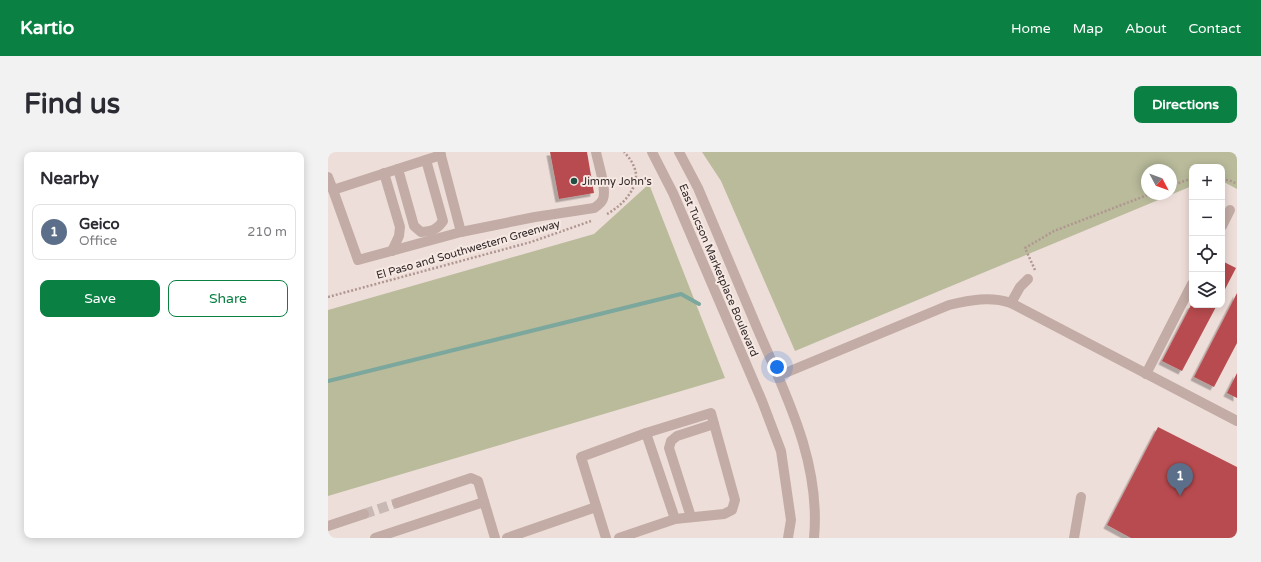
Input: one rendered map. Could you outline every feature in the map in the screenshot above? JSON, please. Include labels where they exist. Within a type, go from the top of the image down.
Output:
[{"type":"street","points":[[328,177],[358,260],[392,251],[431,236],[594,208],[600,204],[603,199],[604,190],[596,152]]},
{"type":"street","name":"East Tucson Marketplace Boulevard","points":[[652,152],[673,193],[762,401],[781,450],[790,514],[788,538]]},
{"type":"street","name":"East Tucson Marketplace Boulevard","points":[[679,152],[698,188],[802,436],[813,483],[815,524],[814,538]]},
{"type":"street","points":[[333,190],[426,160],[440,154],[461,232]]},
{"type":"street","points":[[426,160],[443,221],[431,236]]},
{"type":"street","points":[[398,169],[414,226],[421,232],[431,236]]},
{"type":"street","points":[[384,173],[400,227],[400,236],[392,251]]},
{"type":"street","points":[[1225,220],[1230,210]]},
{"type":"street","points":[[1011,303],[1020,287],[1033,277]]},
{"type":"street","points":[[1146,374],[1189,290]]},
{"type":"street","points":[[778,376],[949,305],[974,299],[1000,299],[1011,303],[1237,421]]},
{"type":"street","points":[[606,538],[581,458],[646,433],[711,413],[735,500],[732,510],[724,514],[675,519],[618,538]]},
{"type":"street","points":[[691,517],[669,448],[671,441],[677,436],[714,424]]},
{"type":"street","points":[[646,433],[675,519]]},
{"type":"street","points":[[397,503],[471,478],[478,481],[495,538]]},
{"type":"street","points":[[1074,538],[1081,497]]},
{"type":"street","points":[[375,538],[484,502]]},
{"type":"street","points":[[507,538],[596,507]]},
{"type":"street","points":[[328,526],[364,514]]},
{"type":"path","points":[[602,217],[612,212],[623,202],[631,191],[635,182],[636,173],[630,159],[624,152]]},
{"type":"path","points":[[1177,184],[1189,179]]},
{"type":"path","points":[[1225,180],[1237,184]]},
{"type":"path","points":[[1033,277],[1025,248],[1054,231],[1141,197]]},
{"type":"path","name":"El Paso and Southwestern Greenway","points":[[328,297],[531,242],[596,220]]},
{"type":"green space","points":[[702,152],[1237,152],[1237,189],[1225,183],[1225,164],[1189,164],[1189,187],[1177,192],[1177,164],[1141,164],[1141,200],[1158,200],[795,351],[721,181]]},
{"type":"green space","points":[[649,184],[725,378],[328,496],[328,310],[594,234]]},
{"type":"building","name":"Jimmy John's","points":[[550,152],[587,152],[594,193],[559,199]]},
{"type":"building","points":[[1225,262],[1236,268],[1225,289]]},
{"type":"building","points":[[1237,293],[1237,343],[1214,387],[1194,377]]},
{"type":"building","points":[[1189,308],[1215,308],[1182,371],[1162,361]]},
{"type":"building","points":[[1237,373],[1237,398],[1227,393]]},
{"type":"building","points":[[1158,427],[1237,467],[1237,538],[1131,538],[1107,525]]},
{"type":"waterway","points":[[328,381],[681,294],[699,304]]},
{"type":"tunnel","points":[[364,514],[397,503]]},
{"type":"place","name":"Jimmy John's","points":[[574,181]]},
{"type":"place","name":"Geico","points":[[1180,496]]}]
